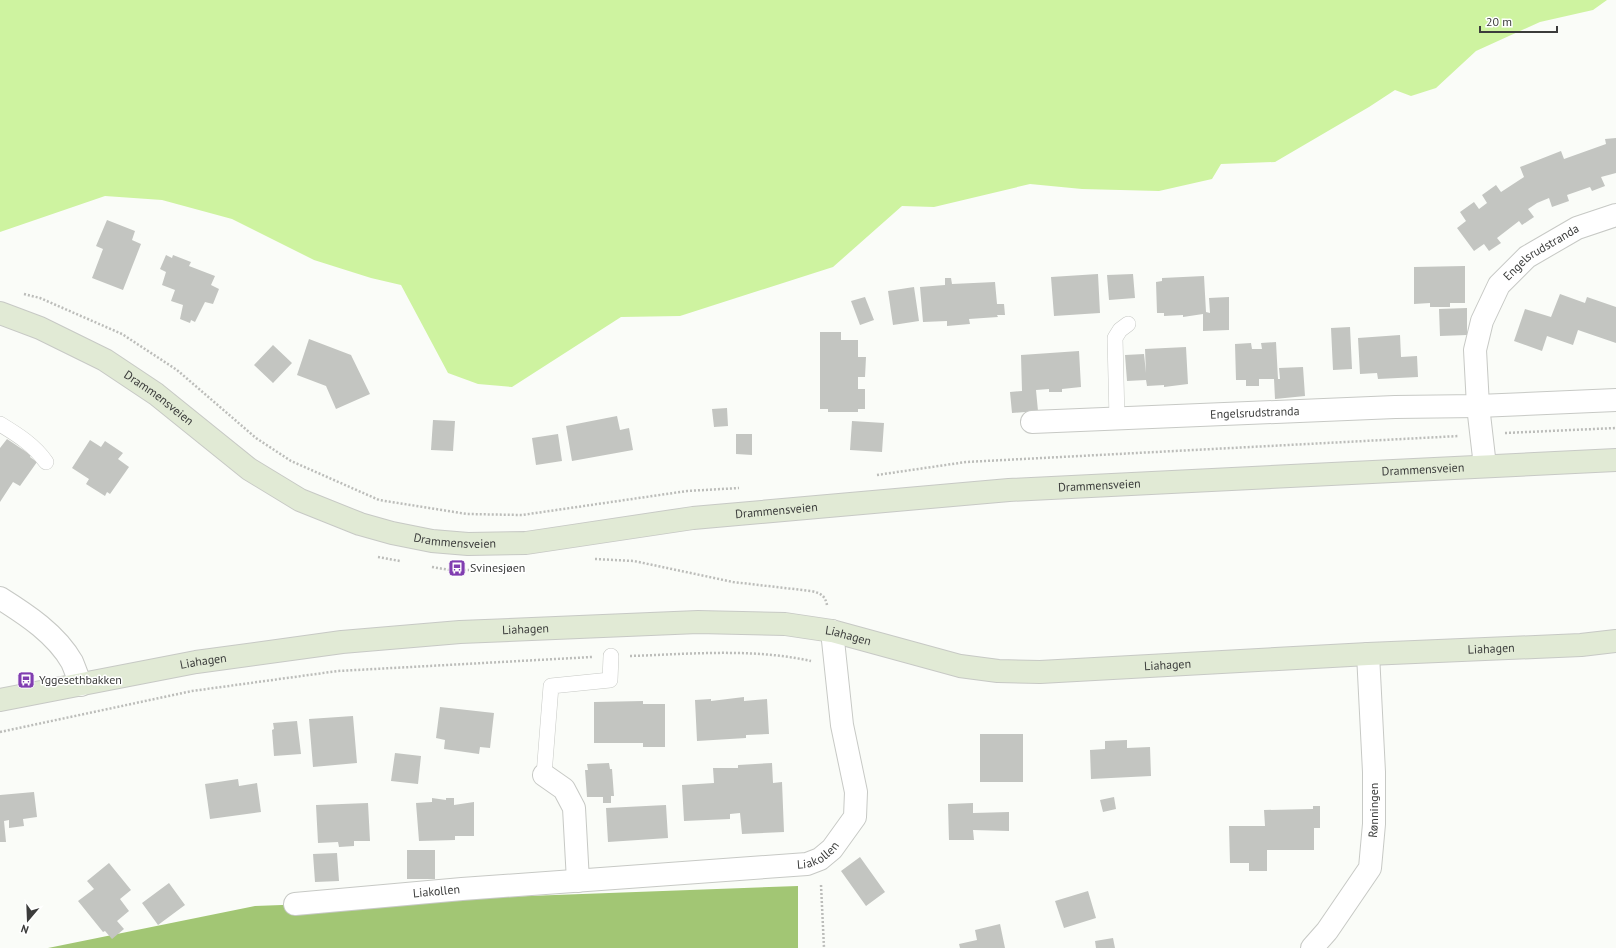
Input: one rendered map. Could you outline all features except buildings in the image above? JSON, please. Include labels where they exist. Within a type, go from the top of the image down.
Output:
[{"type":"main road","name":"Drammensveien","points":[[0,313],[40,328],[105,360],[156,394],[249,469],[300,500],[360,524],[392,533],[446,542],[483,544],[526,543],[693,518],[1009,490],[1616,460]]},
{"type":"main road","name":"Liahagen","points":[[0,700],[196,662],[270,650],[460,632],[698,622],[785,624],[832,631],[960,666],[998,671],[1047,671],[1368,654],[1581,645],[1616,641]]},
{"type":"street","name":"Engelsrudstranda","points":[[1485,466],[1478,406],[1474,350],[1482,321],[1499,285],[1527,258],[1576,228],[1616,216]]},
{"type":"street","name":"Engelsrudstranda","points":[[1032,422],[1395,407],[1478,406],[1616,400]]},
{"type":"street","points":[[0,598],[26,615],[44,630],[72,662],[80,685]]},
{"type":"street","name":"Liakollen","points":[[295,904],[462,889],[807,864],[820,859],[832,849],[855,817],[856,792],[842,725],[832,631]]},
{"type":"street","name":"Rønningen","points":[[1312,948],[1327,931],[1370,868],[1374,817],[1374,772],[1368,654]]},
{"type":"street","points":[[544,775],[564,789],[574,808],[578,881]]},
{"type":"lane","points":[[1117,419],[1115,338],[1120,330],[1128,324]]},
{"type":"lane","points":[[0,424],[20,436],[38,450],[46,462]]},
{"type":"lane","points":[[544,775],[551,686],[610,680],[611,656]]},
{"type":"path","points":[[20,293],[40,298],[122,334],[177,370],[256,438],[291,461],[379,500],[467,514],[522,515],[686,491],[741,487]]},
{"type":"path","points":[[873,476],[966,462],[1616,428]]},
{"type":"path","points":[[588,558],[634,561],[733,582],[820,593],[826,600],[832,631]]},
{"type":"path","points":[[0,732],[192,691],[338,671],[611,656],[752,652],[787,656],[835,667]]},
{"type":"path","points":[[820,859],[824,948]]},
{"type":"shaded area","points":[[0,0],[1607,0],[1593,10],[1540,22],[1476,51],[1436,88],[1411,96],[1395,90],[1369,107],[1275,162],[1221,164],[1212,179],[1159,191],[1082,189],[1030,184],[934,207],[902,206],[833,267],[680,316],[621,317],[512,387],[478,384],[448,373],[401,285],[371,278],[314,260],[232,219],[162,200],[105,196],[0,232]]},
{"type":"shaded area","points":[[798,886],[798,948],[48,948],[255,906]]},
{"type":"place","name":"Svinesjøen","points":[[457,568]]},
{"type":"place","name":"Yggesethbakken","points":[[26,680]]}]
